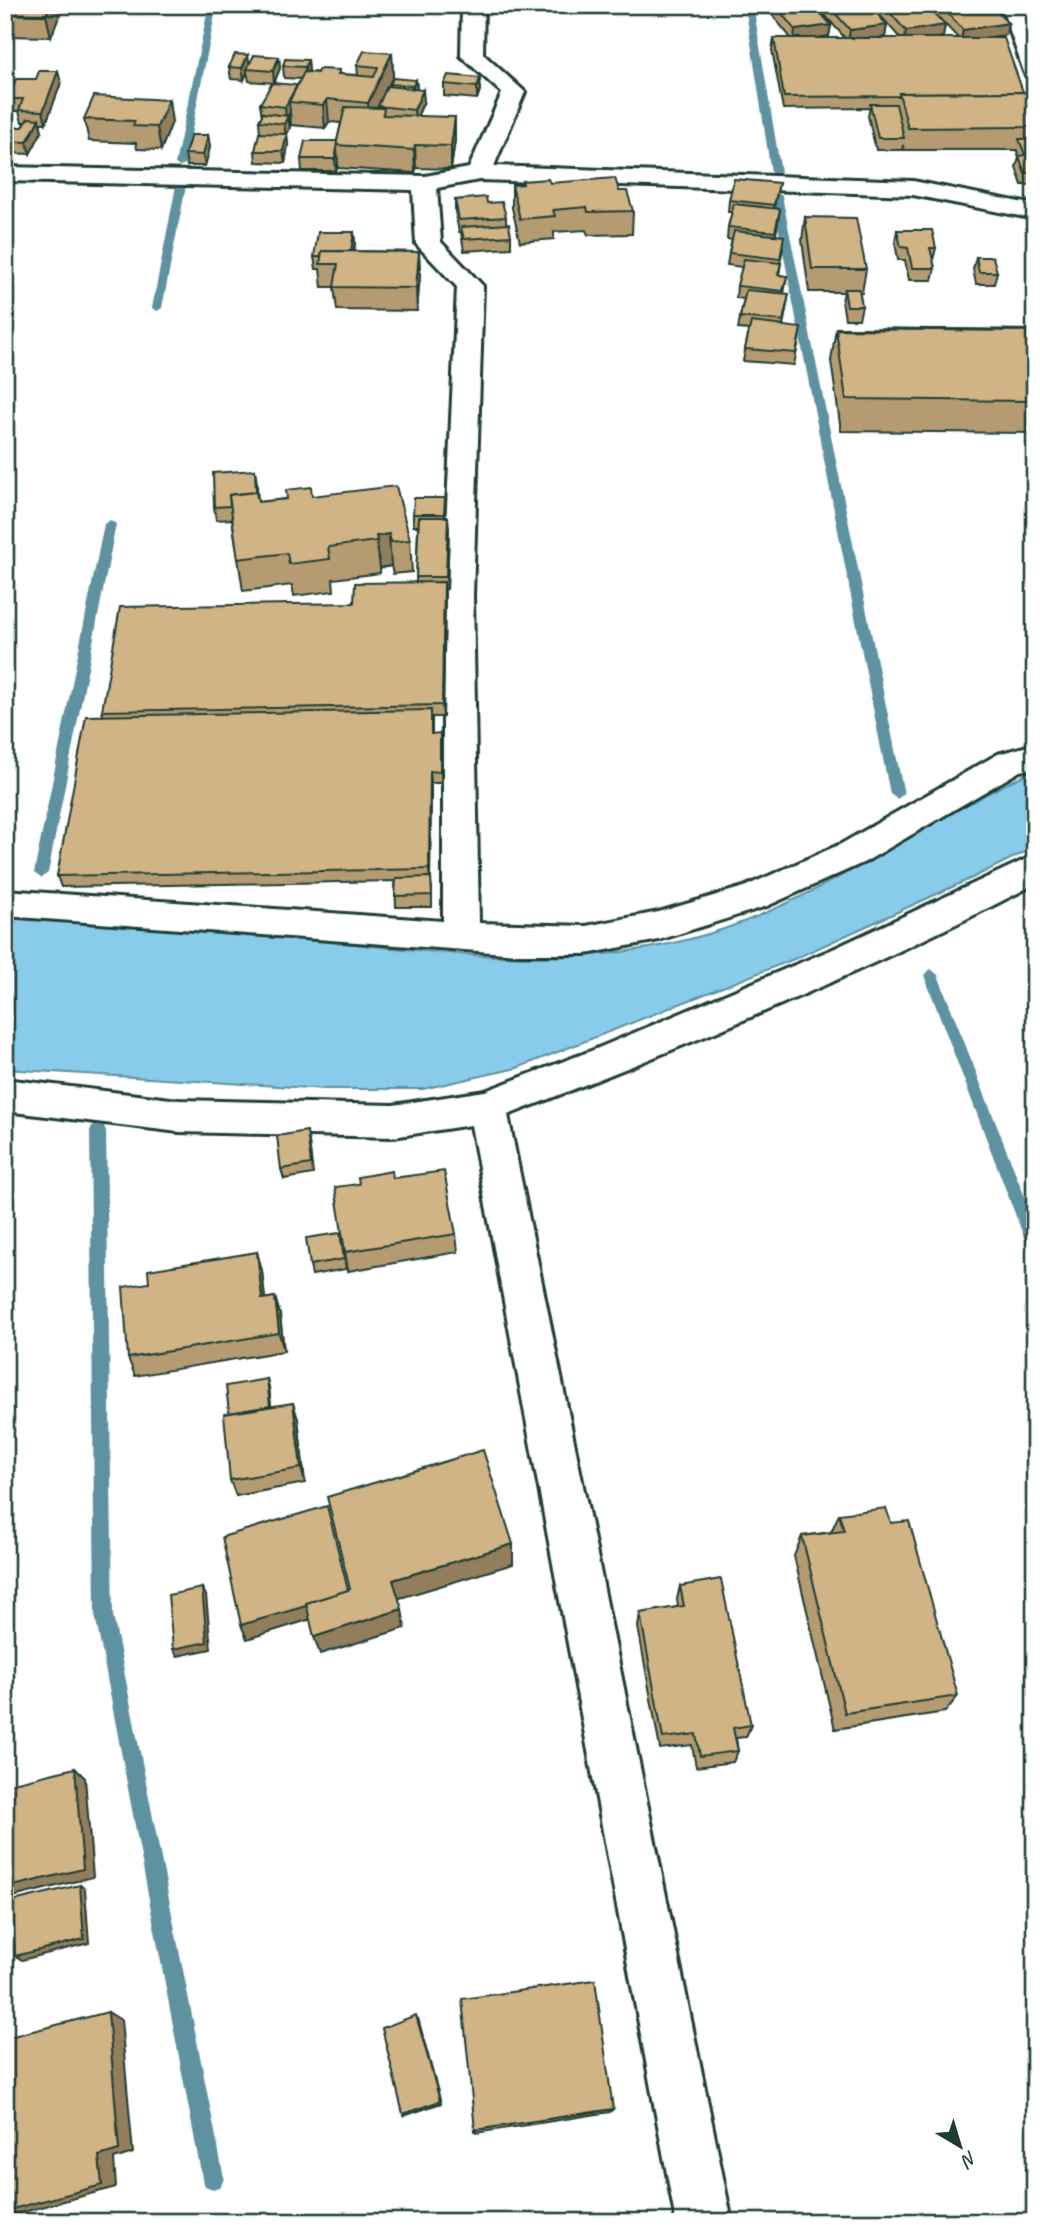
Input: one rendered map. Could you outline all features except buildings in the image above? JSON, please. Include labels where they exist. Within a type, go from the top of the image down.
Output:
[{"type":"street","points":[[473,5],[472,55],[514,92],[478,173]]},
{"type":"street","points":[[1012,5],[1035,72]]},
{"type":"street","points":[[5,174],[425,183],[478,173],[913,188],[1033,217]]},
{"type":"street","points":[[425,183],[429,244],[470,286],[458,595],[461,934]]},
{"type":"street","points":[[5,903],[519,940],[586,940],[659,926],[755,897],[853,853],[1010,762],[1035,756]]},
{"type":"street","points":[[5,1095],[206,1117],[393,1121],[487,1107],[609,1060],[846,959],[988,893],[1035,868]]},
{"type":"street","points":[[487,1107],[704,2222]]},
{"type":"water","points":[[1035,770],[1035,847],[794,959],[517,1068],[423,1089],[325,1089],[5,1069],[5,918],[223,932],[451,953],[554,957],[606,954],[708,934],[751,919],[834,880],[994,790]]},
{"type":"waterway","points":[[180,164],[213,5]]},
{"type":"waterway","points":[[749,5],[776,172]]},
{"type":"waterway","points":[[157,308],[181,186]]},
{"type":"waterway","points":[[777,196],[897,794]]},
{"type":"waterway","points":[[41,873],[110,524]]},
{"type":"waterway","points":[[931,975],[1035,1245]]},
{"type":"waterway","points":[[98,1131],[104,1615],[213,2178]]}]
